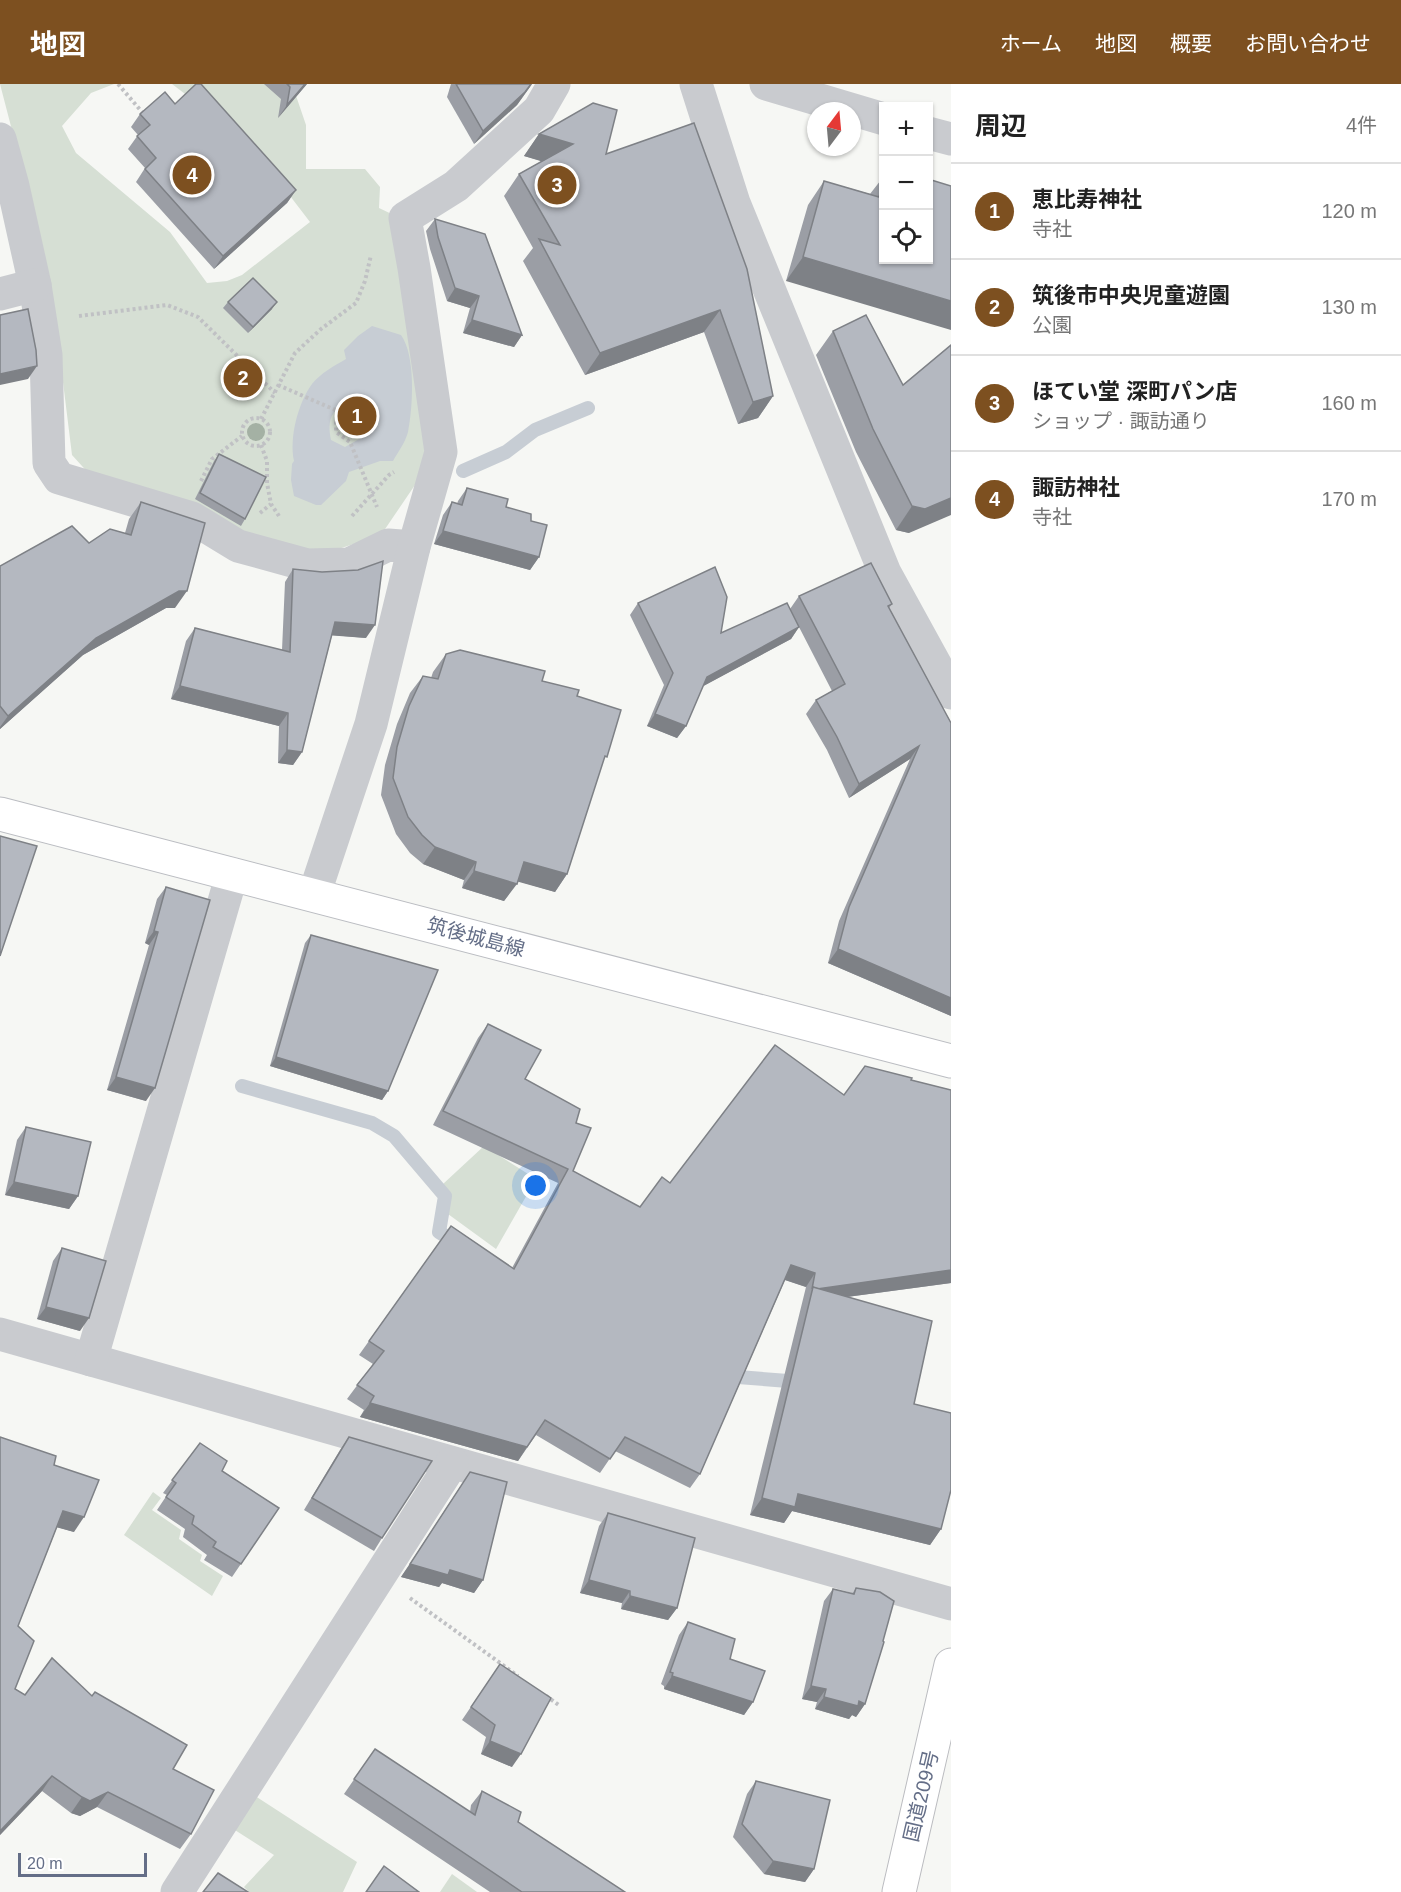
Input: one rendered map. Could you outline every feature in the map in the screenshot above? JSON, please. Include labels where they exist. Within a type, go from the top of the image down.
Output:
[{"type":"main road","name":"筑後城島線","points":[[0,814],[951,1060]]},
{"type":"main road","name":"国道209号","points":[[899,1892],[951,1665]]},
{"type":"street","points":[[314,895],[371,724],[414,547],[441,452],[405,218],[456,186],[539,110],[554,84]]},
{"type":"street","points":[[696,84],[734,203],[885,573],[951,693]]},
{"type":"street","points":[[766,84],[879,118]]},
{"type":"street","points":[[933,134],[951,139]]},
{"type":"street","points":[[0,139],[35,285],[46,355],[49,463],[59,478],[192,518],[238,546],[307,565],[350,564],[388,545],[414,547]]},
{"type":"street","points":[[0,294],[35,285]]},
{"type":"street","points":[[91,1360],[232,874]]},
{"type":"street","points":[[0,1334],[951,1604]]},
{"type":"street","points":[[177,1892],[452,1463]]},
{"type":"path","points":[[118,84],[142,112]]},
{"type":"path","points":[[261,419],[295,352],[356,303],[365,281],[373,247],[392,227],[405,218]]},
{"type":"path","points":[[40,321],[167,305],[198,317],[274,393]]},
{"type":"path","points":[[278,386],[340,412],[336,420],[336,432],[350,442],[361,471]]},
{"type":"path","points":[[261,419],[268,425],[270,434],[266,443],[252,446],[247,444],[242,436],[242,427],[248,420],[261,419]]},
{"type":"path","points":[[161,509],[193,495],[212,459],[242,436]]},
{"type":"path","points":[[261,445],[267,461],[267,483],[271,504],[282,519]]},
{"type":"path","points":[[350,518],[389,475],[398,470]]},
{"type":"path","points":[[380,1576],[522,1678]]},
{"type":"path","points":[[541,1692],[560,1706]]},
{"type":"shaded area","points":[[0,84],[114,84],[91,93],[62,126],[76,153],[170,232],[207,283],[227,281],[242,275],[310,222],[287,192],[193,100],[172,84],[292,84],[306,125],[306,169],[365,169],[380,187],[379,208],[398,217],[434,457],[381,535],[311,558],[92,477],[72,455],[53,301],[40,238]]},
{"type":"shaded area","points":[[372,326],[401,335],[406,344],[412,382],[408,432],[393,461],[380,461],[349,472],[346,481],[321,505],[316,505],[294,496],[291,480],[296,421],[312,384],[346,359],[344,350]],"holes":[[[351,400],[358,400],[367,408],[371,429],[345,447],[331,440],[330,421],[339,408]]]},
{"type":"shaded area","points":[[484,1146],[536,1179],[496,1249],[448,1214],[450,1193],[443,1184]]},
{"type":"shaded area","points":[[153,1492],[161,1498],[152,1510],[181,1530],[179,1539],[202,1555],[200,1561],[223,1576],[212,1596],[124,1535]]},
{"type":"shaded area","points":[[252,1794],[357,1862],[343,1892],[249,1892],[244,1887],[274,1855],[227,1825]]},
{"type":"shaded area","points":[[452,1874],[477,1892],[440,1892]]},
{"type":"building","points":[[196,84],[201,84],[296,190],[223,256],[145,169],[156,158],[137,136],[150,125],[140,114],[165,92],[175,104]]},
{"type":"building","points":[[287,84],[305,84],[287,105],[290,87]]},
{"type":"building","points":[[456,84],[531,84],[483,131]]},
{"type":"building","points":[[593,103],[617,110],[606,154],[694,123],[747,269],[773,396],[753,402],[720,310],[600,353],[539,239],[560,245],[519,174],[573,144],[539,134]]},
{"type":"building","points":[[824,181],[879,197],[879,264],[933,264],[933,181],[951,186],[951,301],[803,257]]},
{"type":"building","points":[[435,219],[485,234],[522,335],[472,320],[479,296],[455,288],[438,237]]},
{"type":"building","points":[[253,278],[277,302],[253,327],[228,302]]},
{"type":"building","points":[[28,309],[37,366],[0,374],[0,315]]},
{"type":"building","points":[[866,315],[903,385],[951,345],[951,498],[925,509],[912,506],[873,429],[833,331]]},
{"type":"building","points":[[219,454],[266,477],[245,519],[200,493]]},
{"type":"building","points":[[467,488],[508,499],[506,507],[531,514],[531,521],[547,525],[539,557],[443,531],[452,502],[462,505]]},
{"type":"building","points":[[141,502],[205,523],[187,591],[179,591],[96,638],[8,716],[0,706],[0,566],[72,526],[89,543],[110,529],[131,535]]},
{"type":"building","points":[[383,561],[375,625],[335,622],[302,752],[287,750],[288,713],[180,686],[195,628],[290,652],[293,569],[322,572],[358,570]]},
{"type":"building","points":[[871,563],[892,604],[888,606],[951,723],[951,998],[838,949],[849,907],[919,746],[859,784],[837,737],[816,700],[845,684],[799,596]]},
{"type":"building","points":[[715,567],[727,597],[721,633],[787,603],[799,627],[707,677],[686,726],[655,714],[673,673],[638,603]]},
{"type":"building","points":[[460,650],[545,671],[542,681],[579,690],[577,696],[621,710],[567,874],[524,862],[517,884],[474,871],[476,862],[435,847],[408,817],[393,778],[397,747],[409,706],[423,676],[438,679],[446,654]]},
{"type":"building","points":[[0,836],[37,846],[0,956]]},
{"type":"building","points":[[166,887],[210,900],[155,1088],[116,1077],[158,932],[154,931]]},
{"type":"building","points":[[311,935],[438,970],[388,1091],[276,1057]]},
{"type":"building","points":[[488,1024],[541,1050],[525,1079],[580,1109],[576,1123],[591,1128],[573,1171],[640,1207],[662,1177],[670,1183],[775,1045],[844,1095],[865,1066],[951,1090],[951,1270],[817,1289],[813,1287],[812,1289],[815,1273],[791,1265],[700,1474],[625,1437],[610,1459],[545,1420],[527,1447],[370,1403],[374,1396],[357,1385],[384,1351],[369,1341],[451,1226],[514,1269],[568,1169],[443,1111]]},
{"type":"building","points":[[26,1127],[91,1142],[78,1196],[14,1182]]},
{"type":"building","points":[[62,1248],[106,1261],[89,1318],[46,1307]]},
{"type":"building","points":[[813,1287],[932,1321],[914,1404],[951,1413],[951,1490],[941,1529],[798,1494],[795,1507],[762,1498]]},
{"type":"building","points":[[0,1437],[56,1456],[54,1465],[99,1480],[84,1517],[63,1511],[18,1626],[34,1641],[15,1689],[25,1695],[52,1658],[92,1696],[95,1692],[187,1745],[173,1769],[214,1790],[191,1834],[108,1792],[90,1801],[52,1776],[0,1831]]},
{"type":"building","points":[[349,1437],[432,1461],[382,1538],[312,1498]]},
{"type":"building","points":[[200,1443],[227,1461],[222,1471],[279,1508],[241,1564],[213,1547],[216,1542],[192,1524],[194,1516],[166,1497],[176,1483],[172,1480]]},
{"type":"building","points":[[470,1472],[507,1482],[483,1580],[450,1570],[448,1575],[410,1564]]},
{"type":"building","points":[[608,1513],[695,1538],[677,1608],[630,1596],[630,1591],[589,1580]]},
{"type":"building","points":[[856,1588],[880,1592],[894,1601],[865,1704],[859,1701],[858,1706],[824,1697],[826,1689],[811,1686],[833,1589],[854,1594]]},
{"type":"building","points":[[688,1622],[735,1639],[730,1659],[765,1671],[753,1702],[672,1676],[673,1673],[670,1672]]},
{"type":"building","points":[[500,1664],[551,1698],[521,1754],[490,1741],[495,1725],[471,1707]]},
{"type":"building","points":[[375,1749],[475,1815],[482,1791],[521,1812],[518,1822],[625,1892],[522,1892],[354,1779]]},
{"type":"building","points":[[756,1781],[830,1800],[814,1869],[773,1861],[742,1824]]},
{"type":"building","points":[[384,1866],[419,1892],[366,1892]]},
{"type":"building","points":[[218,1873],[248,1892],[203,1892]]},
{"type":"waterway","points":[[463,471],[506,452],[535,430],[588,408]]},
{"type":"waterway","points":[[242,1086],[372,1123],[394,1136],[445,1196],[439,1232],[460,1245]]},
{"type":"waterway","points":[[725,1373],[738,1377],[801,1382]]},
{"type":"place","name":"諏訪神社","points":[[192,175]]},
{"type":"place","name":"ほてい堂 深町パン店","points":[[557,185]]},
{"type":"place","name":"筑後市中央児童遊園","points":[[243,378]]},
{"type":"place","name":"恵比寿神社","points":[[357,416]]}]
